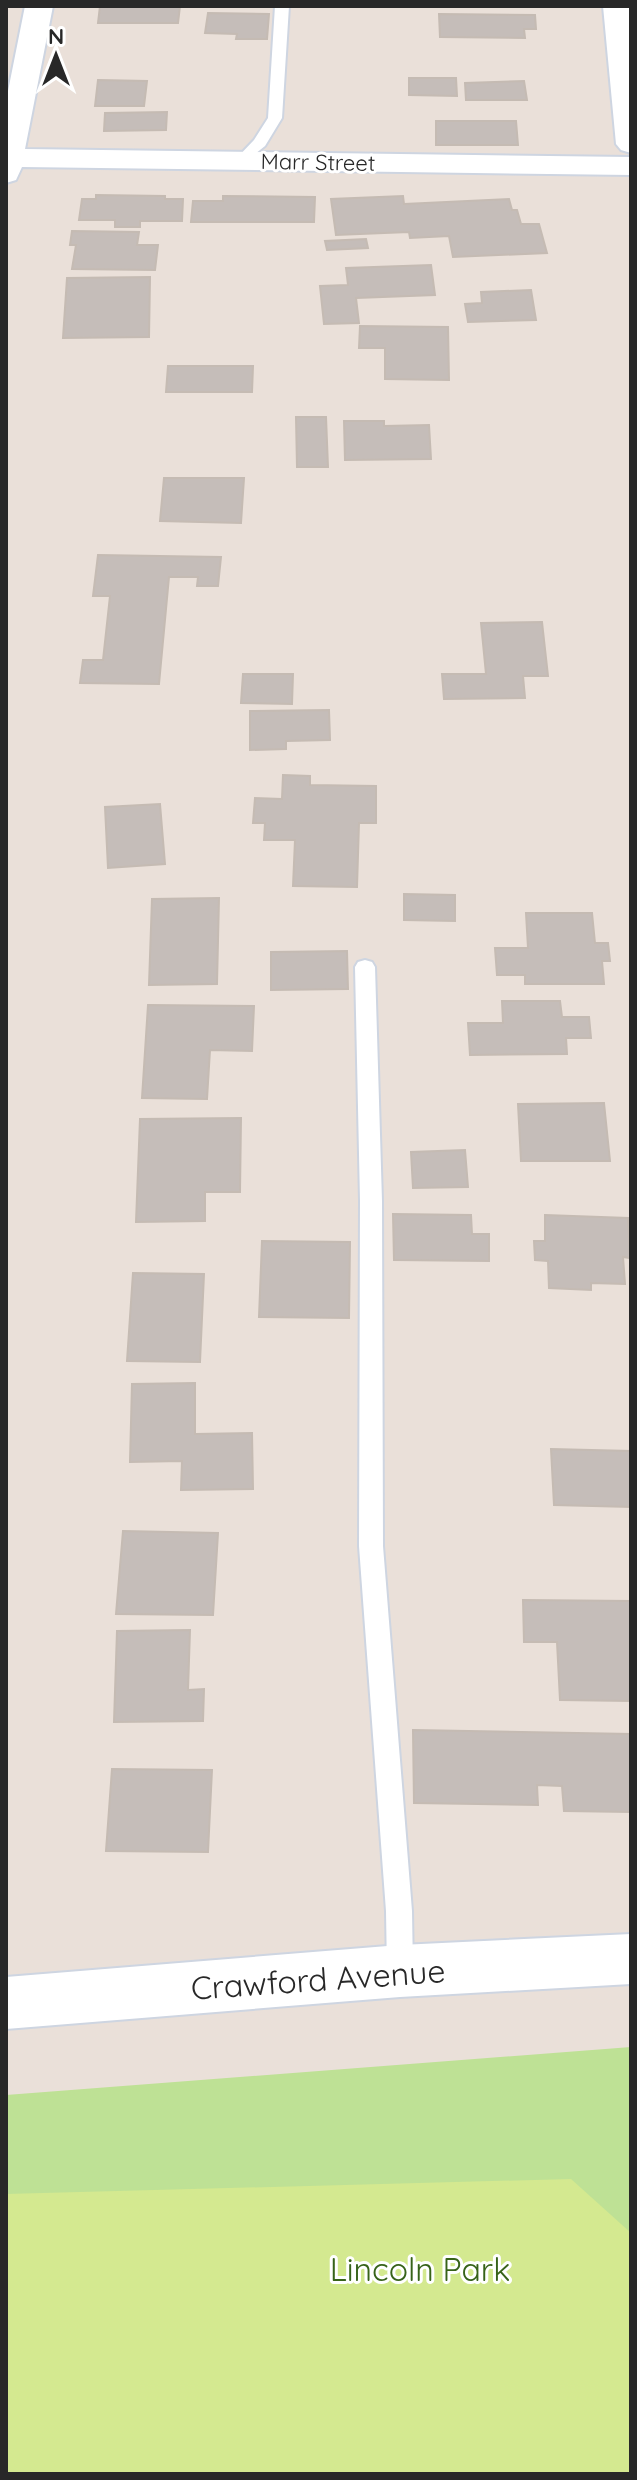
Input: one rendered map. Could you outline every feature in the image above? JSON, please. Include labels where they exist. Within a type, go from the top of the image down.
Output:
[{"type":"street","points":[[7,163],[39,6]]},
{"type":"street","points":[[617,6],[626,60],[631,142]]},
{"type":"street","name":"Marr Street","points":[[7,163],[241,161],[631,166]]},
{"type":"street","name":"Crawford Avenue","points":[[6,2003],[400,1971],[631,1959]]},
{"type":"lane","points":[[241,161],[260,143],[275,118],[282,6]]},
{"type":"lane","points":[[365,967],[371,1201],[371,1546],[399,1911],[400,1971]]},
{"type":"green space","name":"Lincoln Park","points":[[631,2047],[631,2474],[6,2474],[6,2095]]},
{"type":"green space","name":"Lincoln Park","points":[[571,2179],[631,2233],[631,2474],[6,2474],[6,2194]]},
{"type":"building","points":[[100,6],[180,6],[178,23],[98,23]]},
{"type":"building","points":[[208,13],[269,14],[267,39],[236,39],[237,34],[205,33]]},
{"type":"building","points":[[439,14],[535,15],[536,29],[524,29],[525,38],[440,37]]},
{"type":"building","points":[[409,78],[456,78],[457,96],[409,95]]},
{"type":"building","points":[[98,80],[147,81],[144,106],[95,106]]},
{"type":"building","points":[[524,81],[527,100],[466,100],[465,83]]},
{"type":"building","points":[[167,112],[166,130],[104,131],[105,113]]},
{"type":"building","points":[[436,121],[516,121],[518,145],[436,145]]},
{"type":"building","points":[[96,195],[183,199],[182,221],[140,221],[140,227],[115,227],[115,220],[79,220],[82,199],[96,199]]},
{"type":"building","points":[[223,196],[315,197],[314,222],[191,222],[193,201],[223,201]]},
{"type":"building","points":[[403,196],[404,204],[509,199],[512,210],[517,210],[521,224],[539,224],[547,253],[453,257],[449,236],[410,238],[409,232],[336,235],[331,199]]},
{"type":"building","points":[[72,231],[139,232],[137,245],[158,245],[155,270],[72,269],[76,245],[70,245]]},
{"type":"building","points":[[366,239],[368,248],[327,250],[325,241]]},
{"type":"building","points":[[431,265],[435,295],[356,298],[359,323],[324,324],[320,286],[348,285],[346,268]]},
{"type":"building","points":[[150,277],[149,337],[63,338],[67,278]]},
{"type":"building","points":[[531,290],[536,320],[468,322],[465,304],[482,303],[481,292]]},
{"type":"building","points":[[360,326],[448,327],[449,380],[385,379],[385,348],[359,348]]},
{"type":"building","points":[[168,366],[253,366],[252,392],[166,392]]},
{"type":"building","points":[[296,417],[326,417],[328,467],[297,467]]},
{"type":"building","points":[[344,421],[384,421],[384,426],[429,425],[431,459],[345,460]]},
{"type":"building","points":[[164,478],[244,478],[241,523],[160,521]]},
{"type":"building","points":[[98,555],[221,557],[218,586],[197,586],[198,577],[169,577],[159,684],[80,683],[83,660],[103,660],[110,596],[93,596]]},
{"type":"building","points":[[542,622],[548,676],[523,676],[525,698],[444,699],[442,674],[486,674],[481,623]]},
{"type":"building","points":[[243,674],[293,674],[292,704],[241,703]]},
{"type":"building","points":[[329,710],[330,740],[286,741],[286,749],[250,750],[250,711]]},
{"type":"building","points":[[283,775],[310,776],[310,785],[376,786],[376,823],[359,823],[357,887],[293,886],[295,840],[264,840],[265,823],[253,823],[255,798],[282,799]]},
{"type":"building","points":[[160,804],[165,864],[108,868],[105,807]]},
{"type":"building","points":[[404,894],[455,895],[455,921],[404,920]]},
{"type":"building","points":[[219,898],[217,984],[149,985],[152,899]]},
{"type":"building","points":[[526,913],[592,913],[595,943],[608,943],[610,961],[602,961],[604,984],[525,984],[525,975],[497,975],[495,948],[528,948]]},
{"type":"building","points":[[347,951],[348,989],[271,990],[271,952]]},
{"type":"building","points":[[502,1001],[560,1001],[562,1017],[589,1017],[591,1038],[566,1038],[567,1054],[470,1055],[468,1023],[503,1023]]},
{"type":"building","points":[[148,1005],[254,1006],[252,1051],[210,1050],[207,1099],[142,1098]]},
{"type":"building","points":[[604,1103],[610,1161],[521,1161],[518,1104]]},
{"type":"building","points":[[241,1118],[240,1192],[205,1192],[205,1221],[136,1222],[140,1119]]},
{"type":"building","points":[[465,1150],[468,1187],[413,1188],[411,1152]]},
{"type":"building","points":[[393,1214],[471,1215],[472,1234],[489,1234],[489,1261],[394,1260]]},
{"type":"building","points":[[545,1215],[628,1218],[630,1258],[623,1257],[625,1284],[591,1283],[591,1290],[549,1288],[548,1261],[535,1260],[534,1241],[545,1241]]},
{"type":"building","points":[[262,1241],[350,1242],[349,1318],[259,1317]]},
{"type":"building","points":[[133,1273],[204,1274],[200,1362],[127,1361]]},
{"type":"building","points":[[195,1383],[195,1434],[252,1433],[253,1489],[181,1490],[182,1461],[130,1462],[132,1384]]},
{"type":"building","points":[[551,1449],[631,1451],[631,1507],[554,1505]]},
{"type":"building","points":[[123,1531],[218,1533],[213,1615],[116,1614]]},
{"type":"building","points":[[523,1600],[631,1601],[631,1701],[560,1700],[557,1642],[524,1642]]},
{"type":"building","points":[[190,1630],[188,1690],[204,1689],[203,1721],[114,1722],[117,1631]]},
{"type":"building","points":[[413,1730],[631,1734],[631,1812],[564,1811],[562,1786],[537,1785],[538,1805],[414,1803]]},
{"type":"building","points":[[112,1769],[212,1770],[208,1852],[106,1851]]}]
